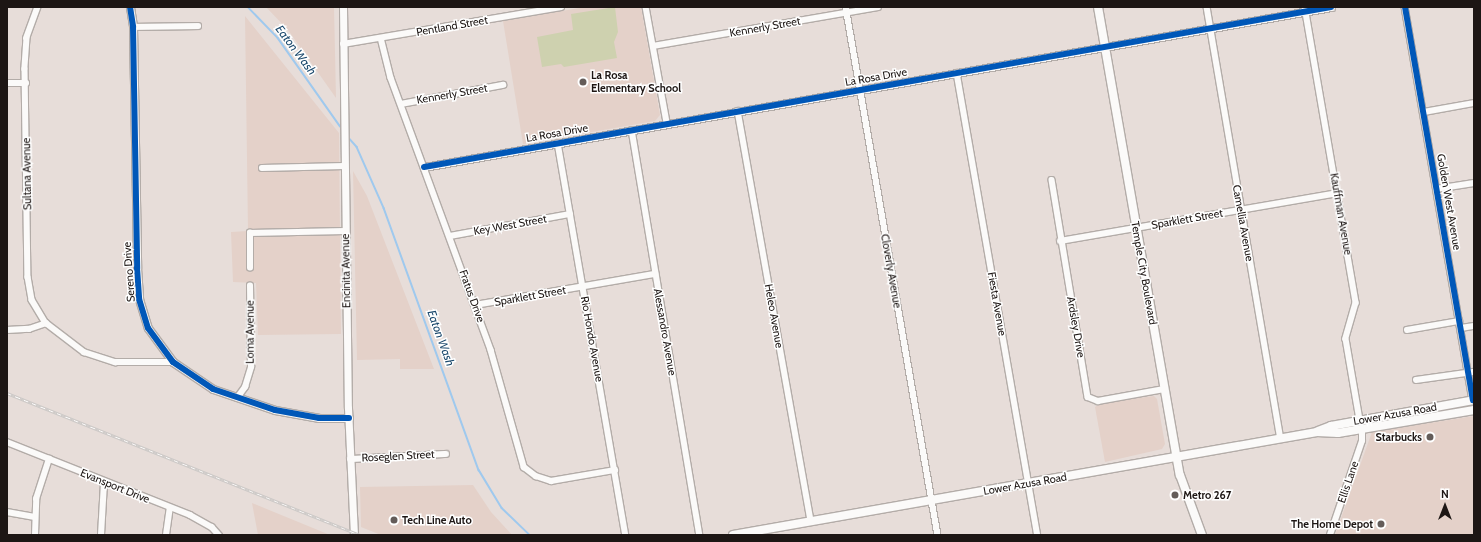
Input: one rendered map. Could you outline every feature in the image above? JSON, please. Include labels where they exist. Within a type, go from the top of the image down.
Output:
[{"type":"main road","name":"Temple City Boulevard","points":[[1098,7],[1177,457],[1184,491],[1202,535]]},
{"type":"main road","name":"Lower Azusa Road","points":[[733,535],[1281,439],[1318,432],[1344,423],[1473,400]]},
{"type":"main road","name":"Lower Azusa Road","points":[[1318,432],[1338,433],[1474,410]]},
{"type":"main road","points":[[1344,423],[1362,429],[1387,415]]},
{"type":"street","name":"Sultana Avenue","points":[[38,7],[27,38],[26,83],[28,277],[32,300],[46,322],[57,333],[84,352],[99,358],[129,363],[173,362]]},
{"type":"street","name":"Sereno Drive","points":[[130,7],[133,27],[139,299],[148,328],[173,362],[213,389],[237,398],[295,414],[349,418]]},
{"type":"street","name":"Encinita Avenue","points":[[342,7],[349,418],[354,535]]},
{"type":"street","name":"Pentland Street","points":[[343,44],[561,7]]},
{"type":"street","points":[[646,7],[668,123]]},
{"type":"street","name":"Kennerly Street","points":[[653,46],[846,10],[878,7]]},
{"type":"street","name":"Camellia Avenue","points":[[1207,7],[1209,29],[1240,210],[1281,439]]},
{"type":"street","name":"La Rosa Drive","points":[[424,167],[860,89],[1209,29],[1305,9],[1331,7]]},
{"type":"street","name":"Golden West Avenue","points":[[1405,7],[1473,400]]},
{"type":"street","name":"Kauffman Avenue","points":[[1305,9],[1356,303],[1346,339],[1360,420]]},
{"type":"street","name":"Cloverly Avenue","points":[[846,10],[938,535]]},
{"type":"street","points":[[133,27],[198,26]]},
{"type":"street","name":"Fratus Drive","points":[[381,38],[386,61],[401,104],[498,372],[524,467],[536,476],[552,481],[615,470]]},
{"type":"street","name":"Fiesta Avenue","points":[[957,73],[1038,535]]},
{"type":"street","points":[[7,84],[26,83]]},
{"type":"street","name":"Kennerly Street","points":[[401,104],[503,85]]},
{"type":"street","points":[[1424,112],[1474,103]]},
{"type":"street","name":"Heleo Avenue","points":[[738,111],[811,521]]},
{"type":"street","name":"Alessandro Avenue","points":[[632,130],[700,535]]},
{"type":"street","name":"Rio Hondo Avenue","points":[[558,143],[626,535]]},
{"type":"street","points":[[262,168],[344,166]]},
{"type":"street","name":"Ardsley Drive","points":[[1052,180],[1060,241],[1088,397],[1098,401],[1164,389]]},
{"type":"street","points":[[1436,189],[1474,183]]},
{"type":"street","name":"Sparklett Street","points":[[1060,241],[1338,193]]},
{"type":"street","name":"Key West Street","points":[[450,236],[570,214]]},
{"type":"street","points":[[250,268],[250,233],[345,231]]},
{"type":"street","name":"Sparklett Street","points":[[475,306],[655,274]]},
{"type":"street","name":"Loma Avenue","points":[[237,398],[245,387],[251,367],[250,286]]},
{"type":"street","points":[[1407,330],[1459,321]]},
{"type":"street","points":[[7,330],[29,329],[46,322]]},
{"type":"street","points":[[1460,328],[1474,326]]},
{"type":"street","points":[[1416,380],[1474,372]]},
{"type":"street","name":"Ellis Lane","points":[[1330,535],[1362,441],[1362,429]]},
{"type":"street","name":"Evansport Drive","points":[[7,442],[104,483],[203,521],[219,535]]},
{"type":"street","name":"Roseglen Street","points":[[350,459],[446,454]]},
{"type":"street","points":[[35,535],[38,489],[49,459]]},
{"type":"street","points":[[101,535],[104,483]]},
{"type":"street","points":[[166,535],[170,508]]},
{"type":"street","points":[[7,512],[35,517]]},
{"type":"shaded area","points":[[266,7],[334,7],[336,98],[288,30]]},
{"type":"shaded area","name":"La Rosa Elementary School","points":[[585,7],[641,7],[660,115],[655,121],[523,144],[503,21]]},
{"type":"shaded area","points":[[245,16],[339,133],[341,334],[258,335],[256,283],[233,282],[231,232],[248,231]]},
{"type":"shaded area","points":[[353,171],[367,196],[434,369],[400,369],[400,359],[357,360]]},
{"type":"shaded area","points":[[1154,396],[1157,399],[1165,444],[1162,449],[1105,462],[1095,407],[1101,403]]},
{"type":"shaded area","points":[[1474,416],[1474,535],[1335,535],[1372,432]]},
{"type":"shaded area","points":[[473,485],[491,512],[512,535],[381,535],[361,527],[360,487]]},
{"type":"shaded area","points":[[252,503],[330,535],[258,535]]},
{"type":"green space","points":[[615,7],[618,32],[614,42],[617,58],[564,67],[561,64],[542,67],[537,37],[573,30],[571,14]]},
{"type":"waterway","name":"Eaton Wash","points":[[248,7],[278,38],[340,126]]},
{"type":"waterway","name":"Eaton Wash","points":[[349,138],[357,147],[384,208],[479,470],[502,508],[530,535]]},
{"type":"railway","points":[[7,393],[361,535]]},
{"type":"cycle path","points":[[130,7],[133,27],[137,268],[139,299],[148,328],[173,362],[213,389],[275,410],[319,418],[349,418]]},
{"type":"cycle path","points":[[424,167],[1331,7]]},
{"type":"cycle path","points":[[1405,7],[1473,400]]},
{"type":"place","name":"La Rosa Elementary School","points":[[583,82]]},
{"type":"place","name":"Starbucks","points":[[1430,437]]},
{"type":"place","name":"Metro 267","points":[[1175,495]]},
{"type":"place","name":"Tech Line Auto","points":[[394,520]]},
{"type":"place","name":"The Home Depot","points":[[1381,524]]}]
